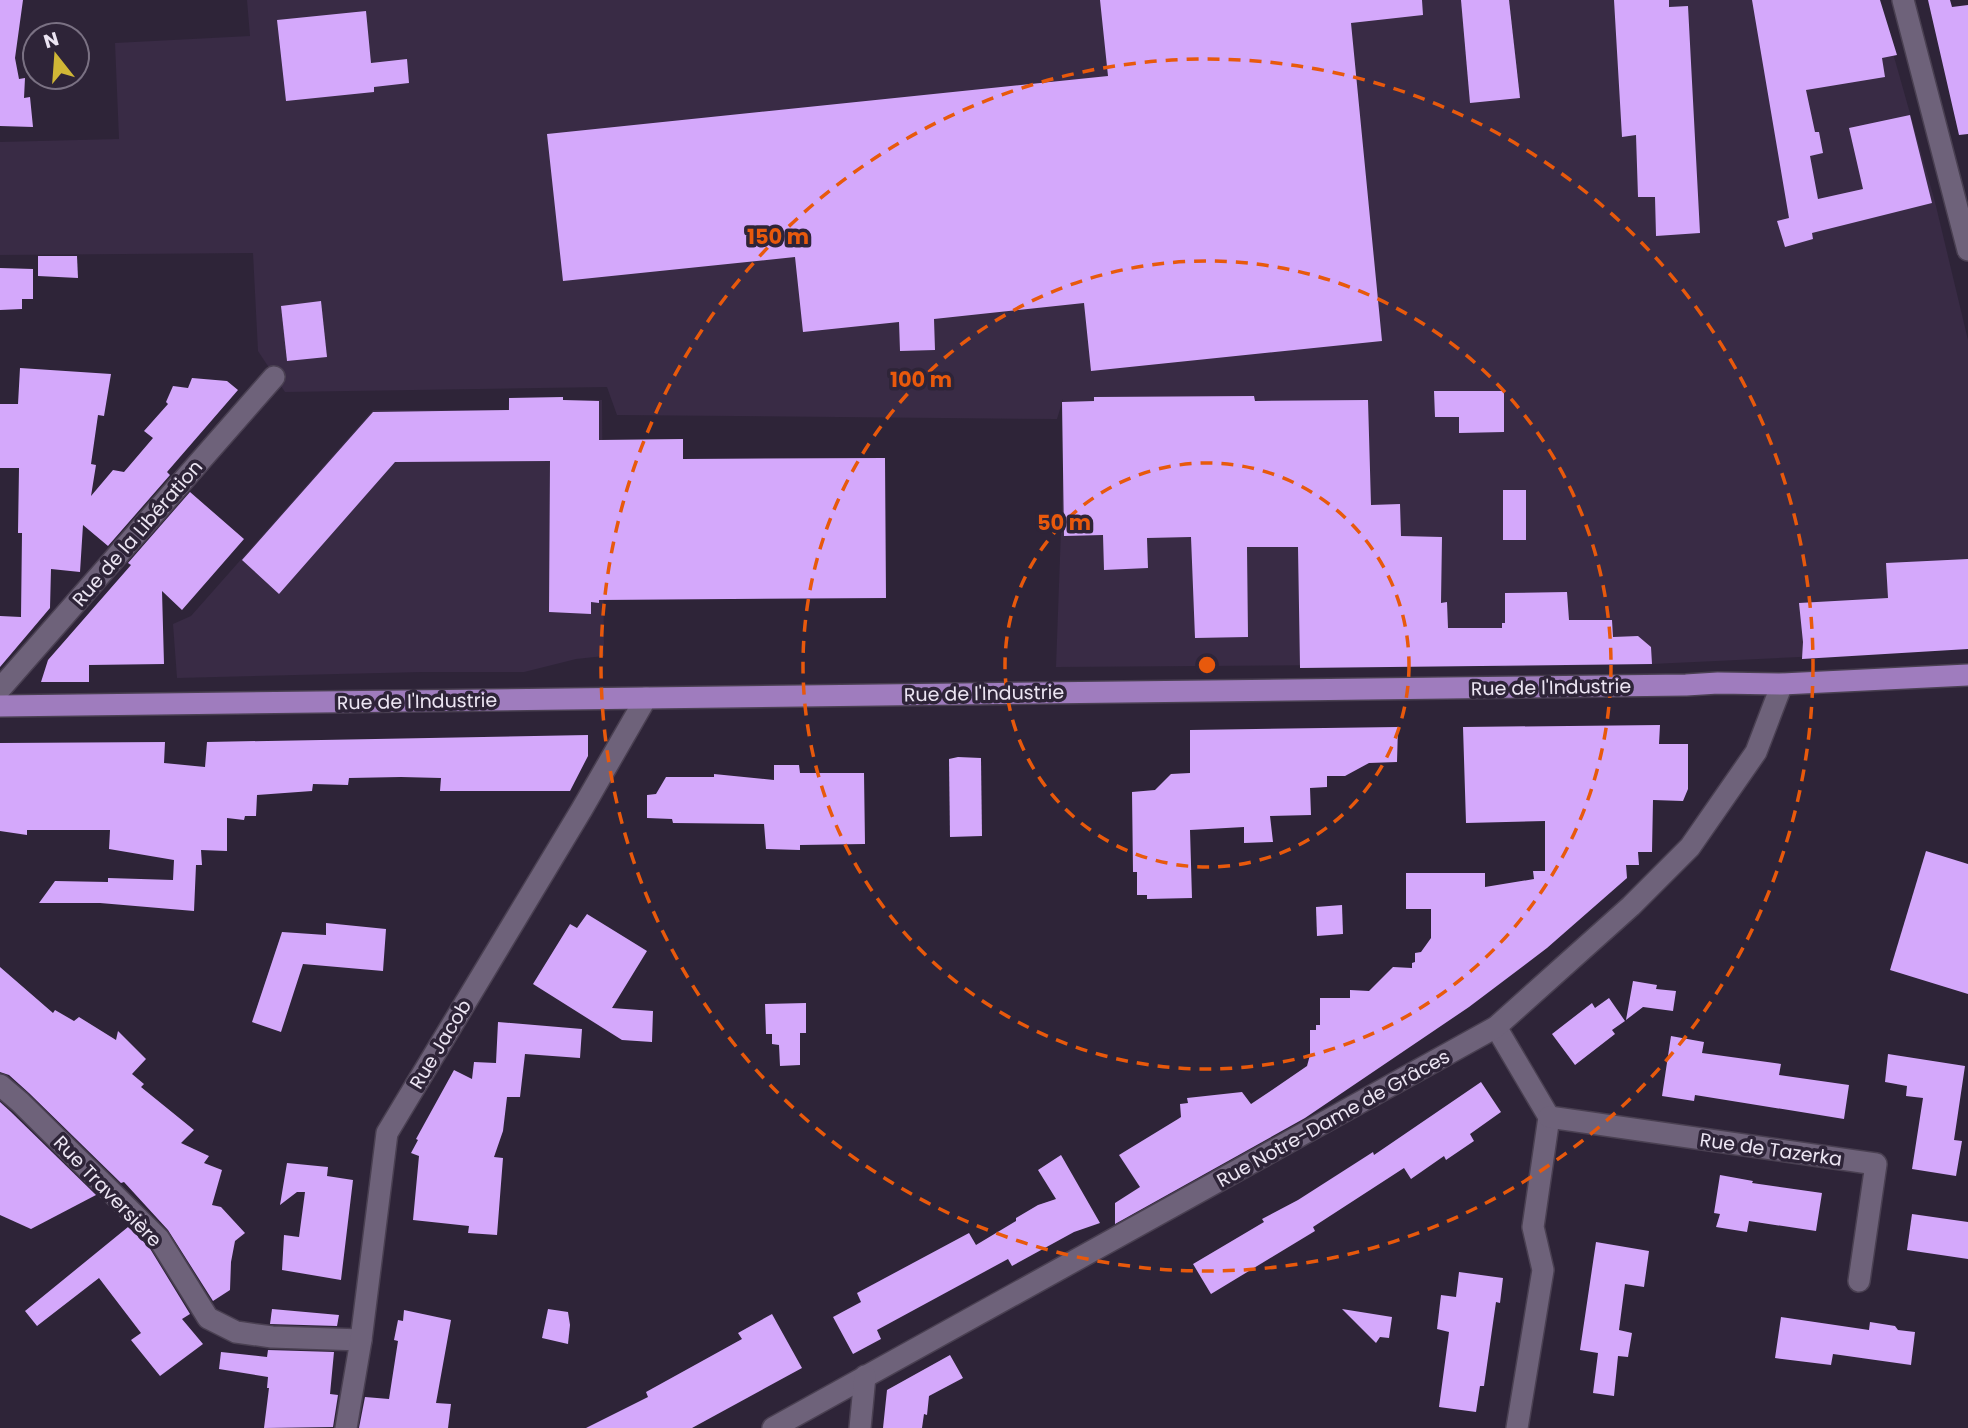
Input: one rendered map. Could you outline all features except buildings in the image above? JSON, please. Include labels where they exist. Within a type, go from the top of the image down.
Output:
[{"type":"main road","name":"Rue de l'Industrie","points":[[0,706],[1782,684],[1968,676]]},
{"type":"street","points":[[1903,0],[1958,167],[1968,250]]},
{"type":"street","name":"Rue de la Libération","points":[[0,688],[274,377]]},
{"type":"street","name":"Rue Notre-Dame de Grâces","points":[[773,1428],[1496,1027],[1631,906],[1690,846],[1756,752],[1782,684]]},
{"type":"street","name":"Rue Jacob","points":[[346,1428],[361,1340],[387,1133],[646,698]]},
{"type":"street","points":[[1496,1027],[1549,1117],[1533,1227],[1543,1270],[1517,1428]]},
{"type":"street","name":"Rue Traversière","points":[[0,1085],[159,1240],[208,1318],[236,1332],[272,1337],[361,1340]]},
{"type":"street","name":"Rue de Tazerka","points":[[1549,1117],[1875,1164],[1859,1281]]},
{"type":"street","points":[[860,1428],[864,1376]]},
{"type":"shaded area","points":[[247,0],[1878,0],[1935,202],[1968,340],[1968,649],[1652,664],[1504,667],[1473,664],[1056,667],[1063,399],[1057,419],[617,415],[607,387],[285,392],[258,351],[253,253],[0,255],[0,142],[119,139],[115,43],[250,36]]},
{"type":"shaded area","points":[[509,400],[602,400],[604,656],[576,659],[524,672],[177,678],[173,624],[191,616],[373,410],[508,410]]}]
